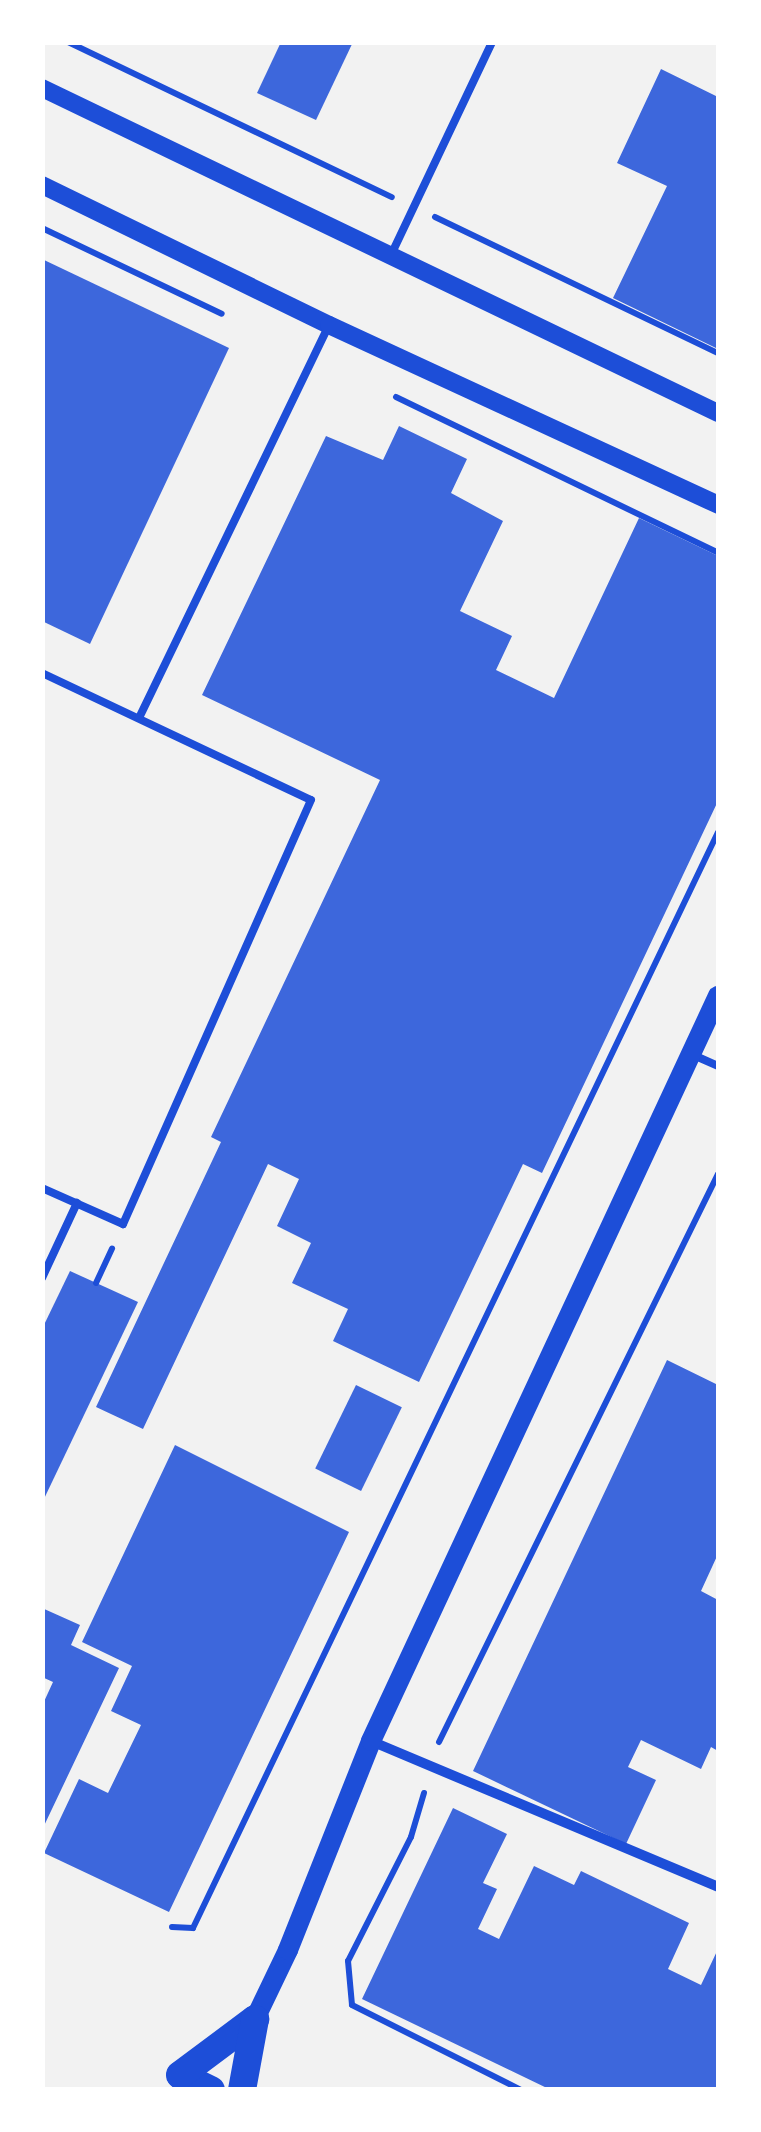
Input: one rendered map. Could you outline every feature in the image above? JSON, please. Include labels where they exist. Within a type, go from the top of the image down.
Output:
[{"type":"highway","points":[[177,2082],[255,2018]]},
{"type":"highway","points":[[242,2090],[255,2018]]},
{"type":"highway","points":[[177,2082],[211,2090]]},
{"type":"main road","points":[[255,2018],[288,1950],[372,1742],[718,996]]},
{"type":"street","points":[[42,88],[718,413]]},
{"type":"street","points":[[42,185],[329,325],[718,505]]},
{"type":"street","points":[[372,1742],[718,1887]]},
{"type":"lane","points":[[391,256],[492,42]]},
{"type":"lane","points":[[139,718],[329,325]]},
{"type":"lane","points":[[42,674],[311,800],[123,1224],[42,1188]]},
{"type":"lane","points":[[691,1054],[718,1066]]},
{"type":"lane","points":[[42,1278],[76,1203]]},
{"type":"path","points":[[172,1927],[193,1928],[718,832]]},
{"type":"path","points":[[521,2090],[352,2005],[348,1962],[411,1836],[432,1766],[718,1174]]},
{"type":"path","points":[[96,1283],[123,1224]]},
{"type":"building","points":[[281,42],[353,42],[316,120],[257,93]]},
{"type":"building","points":[[661,69],[718,97],[718,349],[613,298],[667,186],[617,163]]},
{"type":"building","points":[[42,259],[229,348],[90,644],[42,621]]},
{"type":"building","points":[[399,426],[467,459],[451,493],[503,521],[460,611],[512,636],[496,670],[554,698],[639,518],[718,556],[718,801],[542,1173],[523,1164],[419,1382],[333,1341],[348,1309],[292,1283],[311,1243],[277,1226],[299,1179],[268,1164],[143,1429],[96,1407],[221,1142],[211,1137],[380,780],[202,695],[326,436],[383,460]]},
{"type":"building","points":[[70,1271],[138,1302],[42,1503],[42,1329]]},
{"type":"building","points":[[667,1360],[718,1385],[718,1554],[701,1591],[718,1600],[718,1751],[711,1747],[701,1769],[641,1740],[628,1767],[656,1780],[626,1844],[473,1771]]},
{"type":"building","points":[[356,1385],[402,1407],[361,1491],[315,1469]]},
{"type":"building","points":[[175,1445],[349,1532],[169,1912],[44,1853],[79,1779],[108,1793],[141,1725],[111,1711],[132,1666],[82,1642]]},
{"type":"building","points":[[42,1608],[80,1625],[71,1645],[119,1668],[42,1830],[42,1706],[53,1682],[42,1677]]},
{"type":"building","points":[[453,1808],[507,1834],[483,1883],[497,1889],[478,1929],[499,1939],[534,1866],[574,1885],[581,1871],[689,1923],[668,1969],[701,1985],[718,1949],[718,2090],[551,2090],[362,1999]]}]
